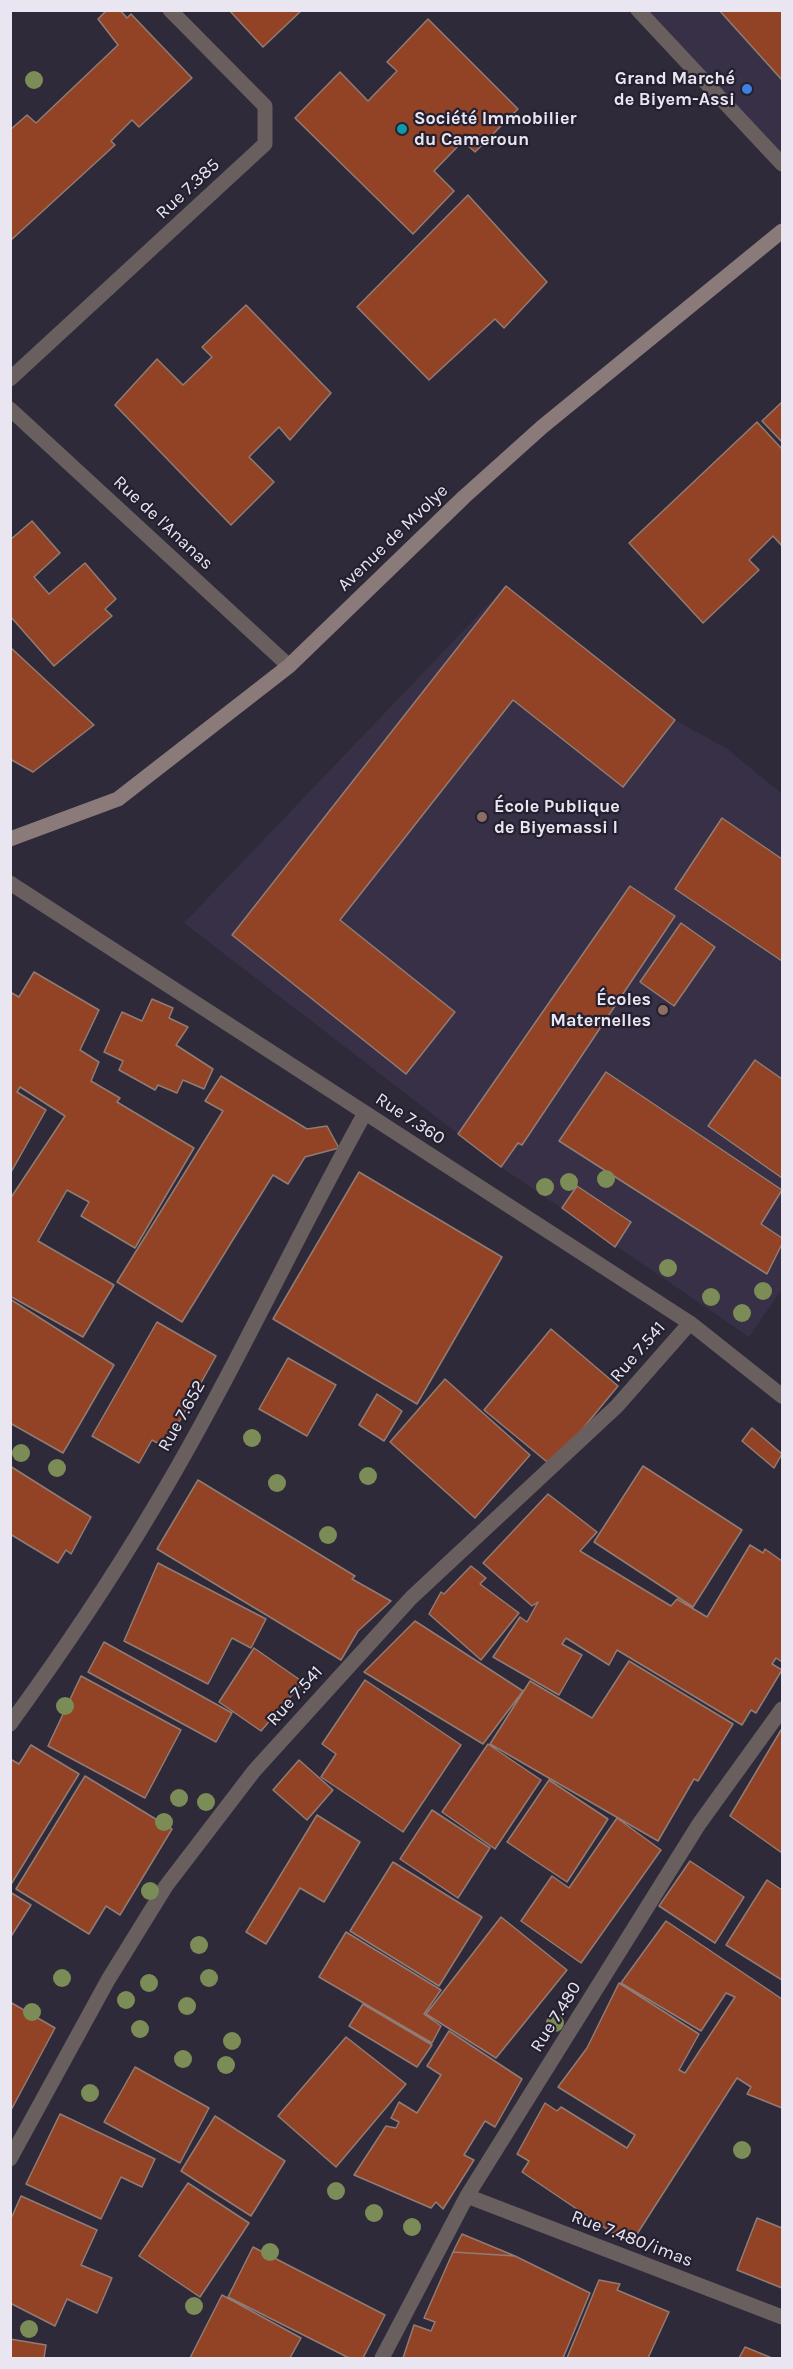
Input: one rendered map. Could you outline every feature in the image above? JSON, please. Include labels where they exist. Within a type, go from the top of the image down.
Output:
[{"type":"main road","name":"Avenue de Mvolye","points":[[10,839],[118,799],[289,666],[464,497],[542,427],[783,231]]},
{"type":"street","name":"Rue 7.385","points":[[10,380],[265,144],[265,106],[170,10]]},
{"type":"street","points":[[638,10],[783,164]]},
{"type":"street","name":"Rue de l'Ananas","points":[[10,409],[289,666]]},
{"type":"street","name":"Rue 7.360","points":[[10,883],[690,1323],[783,1396]]},
{"type":"street","name":"Rue 7.652","points":[[10,1724],[76,1633],[154,1508],[247,1339],[365,1113]]},
{"type":"street","name":"Rue 7.541","points":[[10,2159],[108,1980],[154,1905],[254,1771],[411,1598],[616,1406],[690,1323]]},
{"type":"street","name":"Rue 7.480","points":[[382,2358],[467,2196],[699,1824],[783,1709]]},
{"type":"street","name":"Rue 7.480/imas","points":[[467,2196],[783,2317]]},
{"type":"shaded area","name":"Grand Marché de Biyem-Assi","points":[[640,11],[782,11],[782,167]]},
{"type":"shaded area","points":[[506,586],[675,720],[726,748],[782,794],[782,1289],[749,1337],[501,1167],[184,923]]},
{"type":"building","points":[[107,10],[120,10],[127,18],[131,14],[192,78],[139,127],[132,120],[111,141],[115,145],[10,241],[10,130],[27,115],[36,123],[118,45],[98,19]]},
{"type":"building","points":[[229,10],[302,10],[263,47]]},
{"type":"building","points":[[719,10],[782,10],[782,80]]},
{"type":"building","name":"Société Immobilier du Cameroun","points":[[428,19],[518,109],[475,152],[463,141],[434,171],[454,191],[413,234],[295,118],[340,72],[368,101],[397,71],[387,62]]},
{"type":"building","points":[[468,195],[547,282],[504,328],[495,319],[429,380],[357,307]]},
{"type":"building","points":[[246,305],[331,393],[290,440],[279,427],[249,457],[274,482],[231,525],[115,405],[157,359],[183,385],[212,357],[202,347]]},
{"type":"building","points":[[782,402],[782,442],[762,421]]},
{"type":"building","points":[[757,422],[782,449],[782,546],[773,536],[749,560],[759,570],[703,623],[629,543]]},
{"type":"building","points":[[32,521],[60,553],[34,577],[49,594],[85,563],[116,599],[105,609],[112,616],[54,666],[10,616],[10,540]]},
{"type":"building","points":[[506,586],[675,720],[623,787],[513,700],[340,920],[455,1012],[406,1074],[232,935]]},
{"type":"building","points":[[10,647],[94,725],[33,772],[10,759]]},
{"type":"building","points":[[722,818],[782,859],[782,961],[675,889]]},
{"type":"building","points":[[630,886],[675,916],[522,1145],[518,1143],[501,1167],[458,1134]]},
{"type":"building","points":[[681,923],[715,947],[674,1006],[640,982]]},
{"type":"building","points":[[34,972],[99,1010],[80,1050],[99,1062],[91,1081],[120,1098],[117,1102],[194,1148],[135,1248],[81,1216],[89,1202],[67,1190],[38,1241],[114,1285],[83,1337],[10,1296],[10,1199],[65,1116],[20,1087],[17,1092],[46,1110],[10,1174],[10,992],[19,997]]},
{"type":"building","points":[[152,999],[173,1008],[169,1018],[188,1027],[176,1045],[213,1069],[204,1089],[183,1080],[177,1093],[158,1085],[155,1090],[119,1070],[123,1061],[104,1052],[122,1012],[142,1021]]},
{"type":"building","points":[[755,1060],[782,1079],[782,1178],[708,1126]]},
{"type":"building","points":[[606,1072],[782,1190],[761,1224],[782,1238],[782,1244],[767,1274],[559,1141]]},
{"type":"building","points":[[221,1076],[307,1129],[327,1126],[339,1148],[305,1157],[288,1184],[273,1175],[182,1322],[117,1282],[223,1111],[205,1101]]},
{"type":"building","points":[[359,1172],[502,1257],[417,1404],[273,1319]]},
{"type":"building","points":[[577,1186],[631,1222],[615,1247],[562,1208]]},
{"type":"building","points":[[10,1299],[114,1365],[63,1453],[10,1423]]},
{"type":"building","points":[[157,1322],[216,1356],[165,1447],[152,1440],[139,1463],[92,1436]]},
{"type":"building","points":[[551,1329],[618,1386],[552,1466],[484,1410]]},
{"type":"building","points":[[288,1358],[336,1385],[307,1436],[259,1409]]},
{"type":"building","points":[[445,1379],[530,1455],[475,1518],[390,1442]]},
{"type":"building","points":[[377,1394],[402,1411],[384,1441],[359,1425]]},
{"type":"building","points":[[752,1428],[782,1454],[774,1468],[742,1441]]},
{"type":"building","points":[[10,1466],[91,1517],[71,1554],[66,1550],[58,1563],[10,1534]]},
{"type":"building","points":[[643,1466],[742,1530],[693,1607],[594,1542]]},
{"type":"building","points":[[198,1480],[355,1576],[352,1579],[391,1601],[358,1631],[341,1660],[157,1549]]},
{"type":"building","points":[[548,1494],[597,1532],[580,1551],[671,1606],[677,1599],[707,1617],[750,1545],[763,1553],[765,1549],[782,1561],[782,1662],[776,1658],[772,1664],[782,1670],[756,1713],[751,1710],[742,1725],[617,1650],[609,1665],[566,1638],[562,1644],[582,1655],[559,1695],[493,1657],[520,1617],[527,1622],[538,1602],[532,1606],[483,1563]]},
{"type":"building","points":[[158,1563],[266,1619],[251,1648],[232,1638],[208,1684],[124,1641]]},
{"type":"building","points":[[471,1566],[486,1578],[480,1584],[519,1613],[481,1660],[429,1614],[441,1592],[444,1594]]},
{"type":"building","points":[[415,1621],[523,1691],[483,1744],[364,1672]]},
{"type":"building","points":[[104,1642],[232,1713],[216,1742],[88,1672]]},
{"type":"building","points":[[254,1648],[303,1682],[261,1731],[219,1702]]},
{"type":"building","points":[[629,1661],[733,1724],[698,1781],[694,1779],[658,1841],[490,1744],[530,1681],[592,1718]]},
{"type":"building","points":[[81,1676],[181,1730],[145,1798],[48,1746]]},
{"type":"building","points":[[365,1680],[461,1745],[403,1832],[321,1777],[336,1754],[322,1744]]},
{"type":"building","points":[[782,1730],[782,1853],[730,1816]]},
{"type":"building","points":[[488,1744],[541,1780],[495,1849],[442,1812]]},
{"type":"building","points":[[31,1745],[79,1774],[10,1886],[10,1762],[12,1760],[19,1764]]},
{"type":"building","points":[[299,1760],[333,1790],[307,1820],[273,1790]]},
{"type":"building","points":[[85,1776],[172,1829],[120,1915],[106,1906],[89,1934],[16,1889]]},
{"type":"building","points":[[549,1780],[608,1819],[567,1882],[507,1842]]},
{"type":"building","points":[[432,1810],[490,1848],[458,1898],[400,1859]]},
{"type":"building","points":[[317,1815],[360,1842],[324,1902],[300,1888],[266,1944],[246,1932]]},
{"type":"building","points":[[617,1818],[661,1850],[581,1963],[521,1921],[552,1876],[569,1888]]},
{"type":"building","points":[[690,1861],[744,1897],[715,1943],[659,1906]]},
{"type":"building","points":[[393,1862],[482,1917],[439,1986],[350,1931]]},
{"type":"building","points":[[767,1880],[782,1890],[782,1980],[726,1945]]},
{"type":"building","points":[[10,1892],[31,1905],[10,1938]]},
{"type":"building","points":[[501,1917],[567,1970],[496,2058],[426,2014]]},
{"type":"building","points":[[666,1921],[782,1999],[782,2108],[747,2094],[751,2087],[737,2078],[630,2245],[522,2172],[529,2161],[517,2154],[545,2103],[557,2111],[561,2107],[627,2148],[635,2135],[558,2087],[587,2048],[619,1983],[699,2034],[679,2070],[685,2073],[735,1997],[726,1993],[701,2031],[621,1983]]},
{"type":"building","points":[[346,1932],[441,1990],[424,2014],[441,2026],[432,2043],[319,1977]]},
{"type":"building","points":[[10,2002],[55,2028],[10,2112]]},
{"type":"building","points":[[363,2004],[432,2045],[417,2067],[349,2026]]},
{"type":"building","points":[[449,2031],[522,2079],[495,2127],[485,2121],[464,2155],[474,2160],[443,2209],[436,2202],[431,2208],[354,2175],[386,2126],[396,2128],[399,2122],[391,2118],[399,2102],[417,2113],[441,2075],[427,2066]]},
{"type":"building","points":[[346,2037],[406,2084],[336,2167],[278,2116]]},
{"type":"building","points":[[135,2067],[209,2108],[180,2163],[104,2122]]},
{"type":"building","points":[[60,2114],[155,2159],[142,2187],[121,2177],[101,2219],[26,2184]]},
{"type":"building","points":[[215,2116],[285,2161],[251,2216],[181,2171]]},
{"type":"building","points":[[188,2183],[249,2223],[200,2297],[139,2256]]},
{"type":"building","points":[[21,2196],[97,2230],[81,2265],[112,2278],[97,2313],[67,2299],[55,2326],[10,2303],[10,2221]]},
{"type":"building","points":[[757,2218],[782,2228],[782,2288],[737,2270]]},
{"type":"building","points":[[462,2234],[515,2256],[453,2252]]},
{"type":"building","points":[[253,2247],[385,2315],[363,2358],[349,2358],[228,2297]]},
{"type":"building","points":[[453,2252],[515,2256],[590,2293],[563,2358],[403,2358],[414,2325],[431,2331],[435,2322],[424,2318]]},
{"type":"building","points":[[599,2280],[620,2284],[617,2290],[669,2312],[648,2358],[567,2358]]},
{"type":"building","points":[[222,2295],[301,2338],[290,2358],[190,2358]]},
{"type":"building","points":[[10,2339],[46,2345],[44,2358],[10,2358]]},
{"type":"building","points":[[745,2347],[772,2358],[739,2358]]},
{"type":"place","name":"Grand Marché de Biyem-Assi","points":[[747,89]]},
{"type":"place","name":"Société Immobilier du Cameroun","points":[[402,129]]},
{"type":"place","name":"École Publique de Biyemassi I","points":[[482,817]]},
{"type":"place","name":"Écoles Maternelles","points":[[663,1010]]}]
